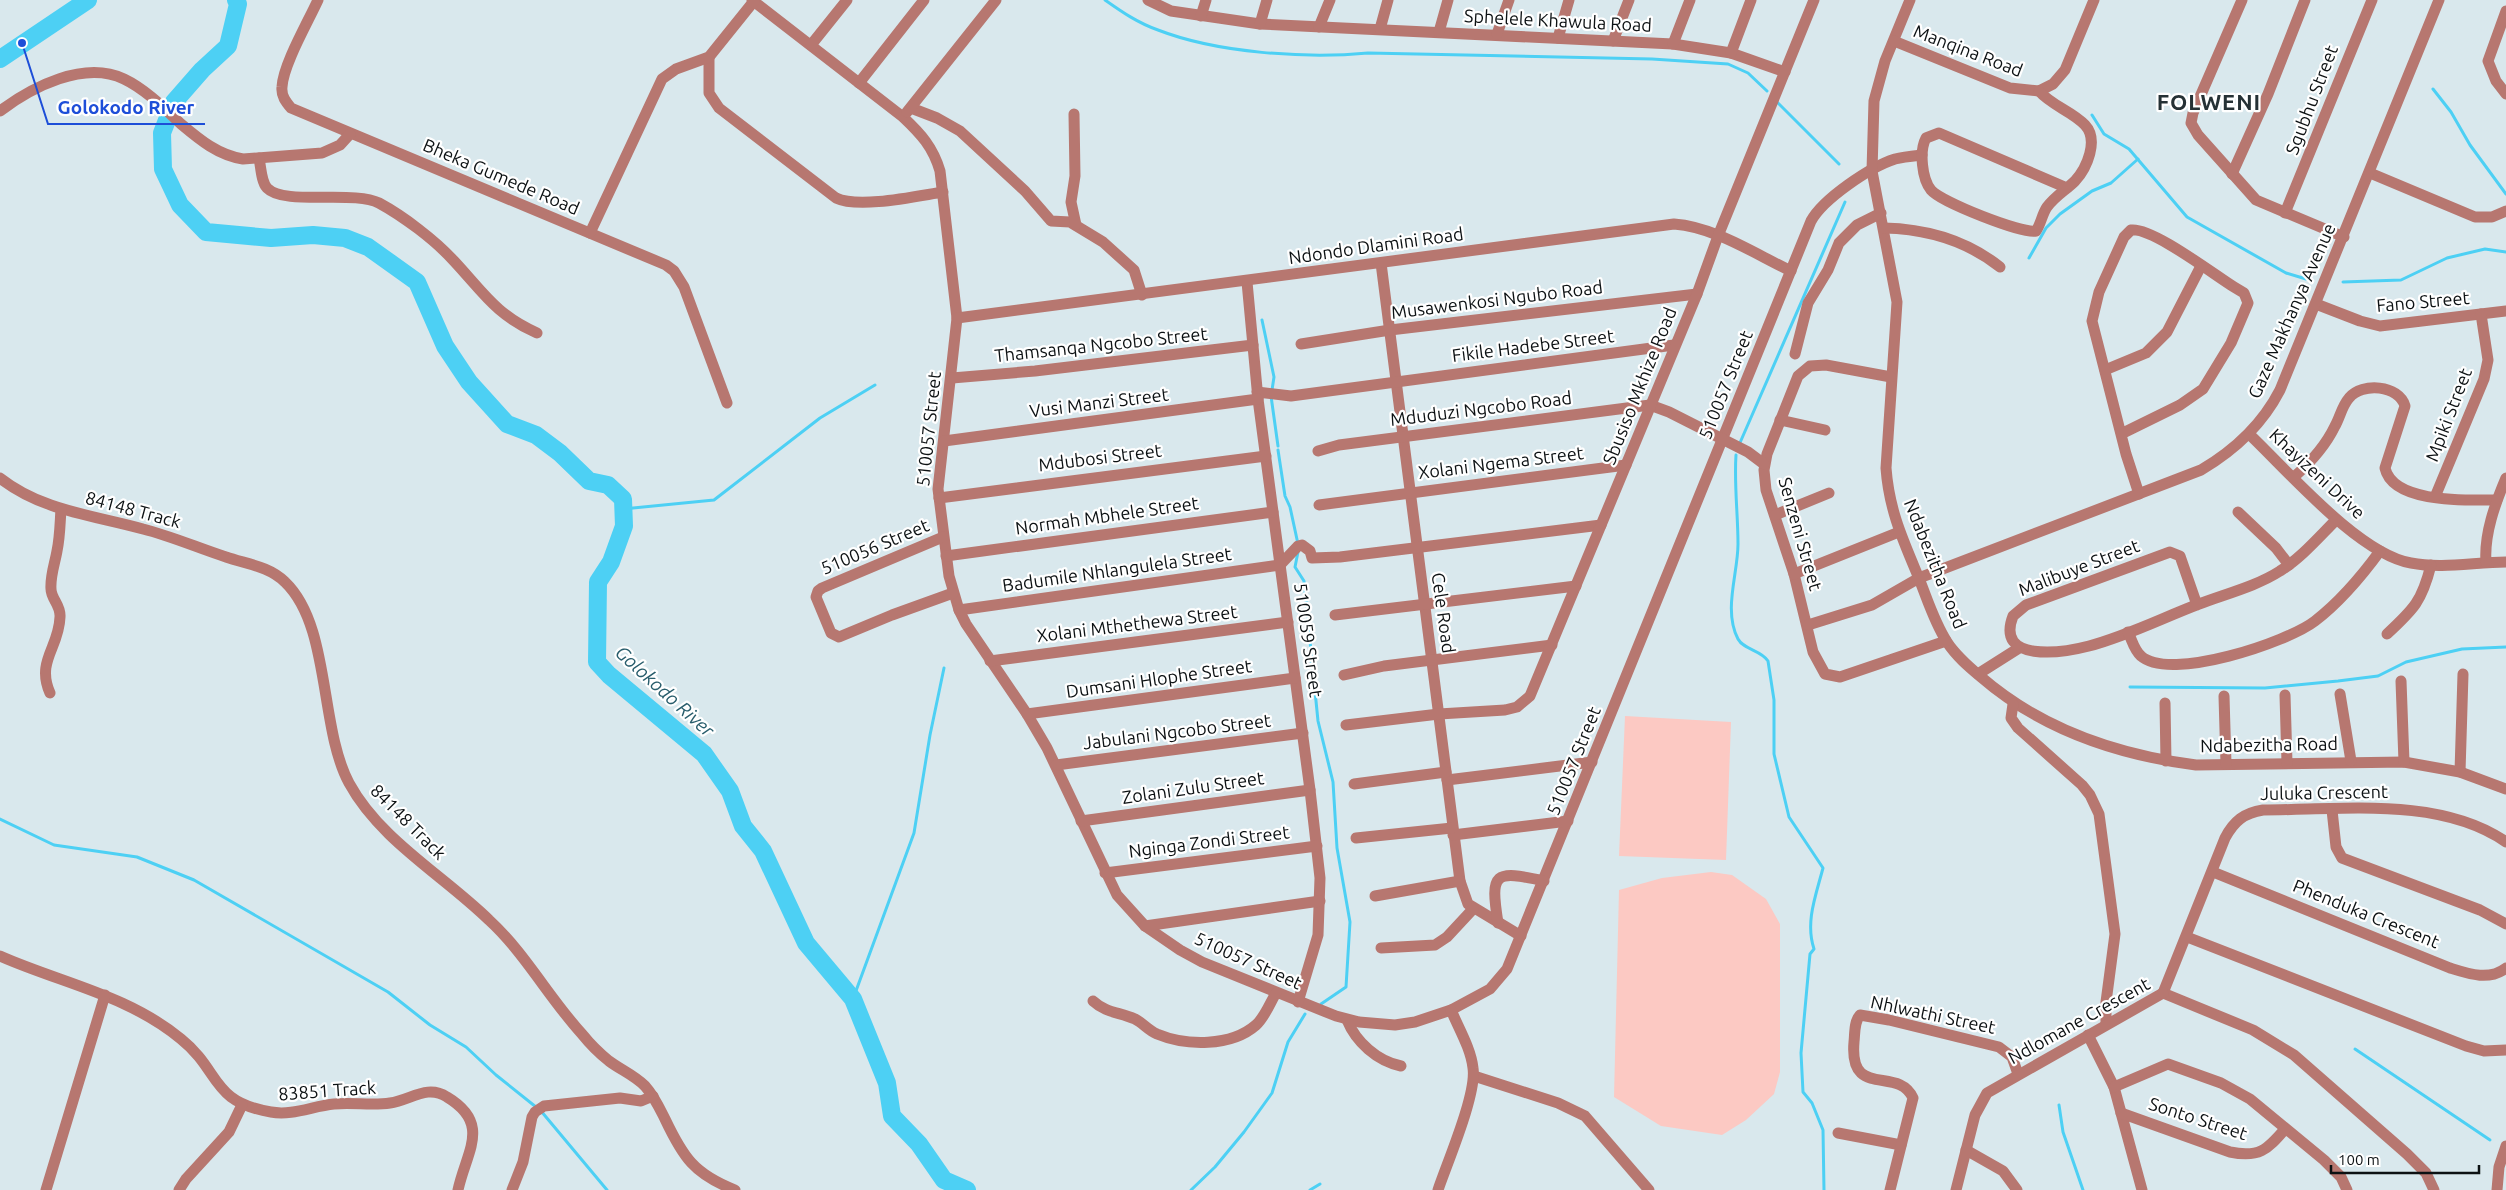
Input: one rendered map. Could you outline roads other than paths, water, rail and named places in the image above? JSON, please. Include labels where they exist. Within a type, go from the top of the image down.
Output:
[{"type":"street","name":"Bheka Gumede Road","points":[[318,0],[286,70],[282,93],[285,102],[291,108],[666,265],[680,277],[726,402]]},
{"type":"street","points":[[812,46],[847,0]]},
{"type":"street","points":[[859,83],[924,0]]},
{"type":"street","points":[[903,117],[996,0]]},
{"type":"street","name":"Sphelele Khawula Road","points":[[1148,0],[1171,11],[1260,24],[1498,34],[1673,44],[1731,53],[1784,72]]},
{"type":"street","points":[[1200,16],[1206,0]]},
{"type":"street","points":[[1260,24],[1267,0]]},
{"type":"street","points":[[1319,27],[1330,0]]},
{"type":"street","points":[[1380,29],[1388,0]]},
{"type":"street","points":[[1439,32],[1448,0]]},
{"type":"street","points":[[1498,34],[1509,0]]},
{"type":"street","points":[[1558,38],[1569,0]]},
{"type":"street","points":[[1613,41],[1629,0]]},
{"type":"street","points":[[1673,44],[1690,0]]},
{"type":"street","points":[[1731,53],[1750,0]]},
{"type":"street","name":"Sbusiso Mkhize Road","points":[[1346,726],[1438,714],[1505,710],[1523,703],[1536,685],[1674,345],[1697,294],[1718,236],[1814,0]]},
{"type":"street","name":"Ndabezitha Road","points":[[1910,0],[1874,101],[1872,171],[1897,302],[1886,468],[1888,495],[1899,532],[1946,641],[1978,674],[2014,704],[2060,729],[2166,761],[2196,765],[2404,762],[2460,772],[2506,789]]},
{"type":"street","name":"Manqina Road","points":[[1894,41],[2010,88],[2039,91],[2053,84],[2065,70],[2094,0]]},
{"type":"street","points":[[2242,0],[2191,118],[2193,129],[2256,200],[2344,237]]},
{"type":"street","points":[[2232,174],[2268,94],[2306,0]]},
{"type":"street","name":"Sgubhu Street","points":[[2285,213],[2372,0]]},
{"type":"street","name":"Gaze Makhanya Avenue","points":[[1808,625],[1872,605],[1919,578],[2201,470],[2218,460],[2249,434],[2264,416],[2280,390],[2344,237],[2439,0]]},
{"type":"street","points":[[590,233],[662,79],[676,69],[709,57],[753,1]]},
{"type":"street","name":"510057 Street","points":[[753,1],[903,117],[921,133],[933,150],[940,171],[957,318],[938,498],[953,593],[959,610],[973,636],[1027,714],[1056,765],[1105,873],[1126,908],[1145,926],[1180,950],[1202,962],[1347,1020],[1395,1025],[1415,1022],[1452,1010],[1490,989],[1507,969],[1811,221],[1821,206],[1839,191],[1872,171],[1893,160],[1922,155]]},
{"type":"street","points":[[2506,11],[2488,61],[2496,81],[2506,94]]},
{"type":"street","points":[[709,57],[710,93],[719,108],[836,198],[844,202],[858,203],[943,192]]},
{"type":"street","points":[[0,111],[30,91],[76,75],[102,73],[112,74],[132,84],[194,135],[220,153],[243,159],[322,153],[340,145],[350,134]]},
{"type":"street","points":[[2039,91],[2052,104],[2083,122],[2090,132],[2091,148],[2083,168],[2067,188],[2049,205],[2038,229],[2031,232],[1991,220],[1933,192],[1928,182],[1922,155],[1926,138],[1934,133],[1945,134],[2067,188]]},
{"type":"street","points":[[911,108],[937,118],[960,132],[1026,191],[1051,222],[1064,221],[1076,225],[1103,242],[1128,263],[1136,273],[1142,295]]},
{"type":"street","points":[[1074,114],[1075,176],[1071,202],[1076,225]]},
{"type":"street","points":[[259,158],[265,185],[273,192],[324,198],[359,197],[385,207],[443,250],[496,309],[512,321],[537,333]]},
{"type":"street","points":[[2370,173],[2475,217],[2492,217],[2506,211]]},
{"type":"street","points":[[1796,354],[1808,303],[1828,270],[1839,243],[1856,224],[1881,213]]},
{"type":"street","name":"Ndondo Dlamini Road","points":[[957,318],[1247,282],[1674,224],[1692,226],[1718,236],[1791,271]]},
{"type":"street","points":[[1884,228],[1905,229],[1950,238],[1979,251],[2000,267]]},
{"type":"street","points":[[2122,434],[2180,405],[2203,389],[2222,360],[2242,321],[2248,303],[2247,298],[2234,287],[2153,235],[2137,229],[2127,232],[2104,279],[2094,313],[2094,332],[2105,370],[2122,434],[2139,494]]},
{"type":"street","name":"Cele Road","points":[[1380,263],[1460,881],[1465,900],[1473,909]]},
{"type":"street","points":[[2105,370],[2146,353],[2167,332],[2201,266]]},
{"type":"street","name":"510059 Street","points":[[1247,282],[1258,396],[1318,846],[1320,901],[1315,950],[1298,1002]]},
{"type":"street","name":"Musawenkosi Ngubo Road","points":[[1301,344],[1390,330],[1697,294]]},
{"type":"street","name":"Fano Street","points":[[2316,304],[2360,321],[2380,326],[2506,311]]},
{"type":"street","name":"Mpiki Street","points":[[2435,497],[2484,379],[2488,360],[2481,314]]},
{"type":"street","name":"Thamsanqa Ngcobo Street","points":[[952,378],[1035,371],[1253,345]]},
{"type":"street","name":"Fikile Hadebe Street","points":[[1396,382],[1674,345]]},
{"type":"street","name":"Senzeni Street","points":[[1891,377],[1826,365],[1810,366],[1798,376],[1764,464],[1766,490],[1794,574],[1815,658],[1825,674],[1834,678],[1946,641]]},
{"type":"street","points":[[1258,396],[1291,396],[1396,382]]},
{"type":"street","points":[[2294,477],[2326,443],[2350,397],[2364,389],[2388,390],[2399,396],[2405,406],[2386,462],[2386,473],[2393,482],[2402,488],[2435,497],[2497,500]]},
{"type":"street","name":"Vusi Manzi Street","points":[[944,441],[1258,396]]},
{"type":"street","points":[[1650,405],[1669,412],[1748,452],[1764,464]]},
{"type":"street","name":"Mduduzi Ngcobo Road","points":[[1318,451],[1339,445],[1650,405]]},
{"type":"street","points":[[1780,420],[1825,430]]},
{"type":"street","name":"Khayizeni Drive","points":[[2249,434],[2336,520],[2380,551],[2401,561],[2431,565],[2506,562]]},
{"type":"street","name":"Mdubosi Street","points":[[938,498],[1266,456]]},
{"type":"street","name":"Xolani Ngema Street","points":[[1410,492],[1626,465]]},
{"type":"street","name":"84148 Track","points":[[0,478],[24,495],[61,509],[144,529],[218,555],[264,568],[286,582],[296,595],[307,616],[326,691],[336,752],[348,781],[359,799],[399,842],[502,932],[555,1002],[592,1045],[610,1062],[637,1078],[653,1096],[677,1143],[692,1164],[708,1179],[735,1190]]},
{"type":"street","points":[[2486,562],[2485,549],[2497,500],[2506,478]]},
{"type":"street","points":[[1319,505],[1410,492]]},
{"type":"street","points":[[1775,515],[1829,493]]},
{"type":"street","points":[[50,694],[44,678],[44,670],[57,636],[60,616],[59,606],[50,591],[61,509]]},
{"type":"street","name":"Normah Mbhele Street","points":[[946,556],[1273,512]]},
{"type":"street","points":[[2238,512],[2276,548],[2289,565]]},
{"type":"street","points":[[1978,674],[2019,648],[2032,651],[2076,648],[2128,632],[2273,575],[2289,565],[2336,520]]},
{"type":"street","points":[[1280,566],[1298,546],[1302,545],[1310,551],[1312,558],[1340,557],[1601,525]]},
{"type":"street","points":[[1794,574],[1899,532]]},
{"type":"street","name":"510056 Street","points":[[943,537],[822,588],[818,591],[816,597],[831,633],[839,637],[953,593]]},
{"type":"street","points":[[2128,632],[2141,656],[2154,662],[2205,662],[2243,653],[2314,622],[2338,602],[2380,551]]},
{"type":"street","name":"Malibuye Street","points":[[2019,648],[2010,639],[2009,633],[2013,616],[2018,610],[2170,552],[2180,556],[2197,604]]},
{"type":"street","points":[[2387,634],[2408,615],[2420,599],[2431,565]]},
{"type":"street","name":"Badumile Nhlangulela Street","points":[[959,610],[1280,566]]},
{"type":"street","points":[[1335,615],[1576,586]]},
{"type":"street","name":"Xolani Mthethewa Street","points":[[990,661],[1288,622]]},
{"type":"street","points":[[1344,675],[1368,668],[1552,644]]},
{"type":"street","points":[[2460,772],[2463,674]]},
{"type":"street","name":"Dumsani Hlophe Street","points":[[1027,714],[1295,678]]},
{"type":"street","points":[[2401,681],[2404,762]]},
{"type":"street","points":[[2340,694],[2351,762]]},
{"type":"street","points":[[2285,695],[2287,763]]},
{"type":"street","points":[[2224,696],[2226,764]]},
{"type":"street","points":[[2165,703],[2166,761]]},
{"type":"street","points":[[2014,704],[2011,718],[2018,728],[2082,785],[2090,795],[2099,814],[2115,934],[2114,956],[2106,1002],[2106,1024]]},
{"type":"street","name":"Jabulani Ngcobo Street","points":[[1056,765],[1303,733]]},
{"type":"street","points":[[1354,784],[1592,762]]},
{"type":"street","name":"Zolani Zulu Street","points":[[1081,821],[1310,790]]},
{"type":"street","name":"Juluka Crescent","points":[[2163,993],[2230,828],[2242,816],[2263,810],[2423,812],[2484,830],[2506,842]]},
{"type":"street","points":[[2332,810],[2336,847],[2342,858],[2480,910],[2506,924]]},
{"type":"street","points":[[1356,838],[1568,821]]},
{"type":"street","name":"Nginga Zondi Street","points":[[1105,873],[1318,846]]},
{"type":"street","name":"Phenduka Crescent","points":[[2213,872],[2450,968],[2484,976],[2495,975],[2506,968]]},
{"type":"street","points":[[1498,923],[1494,889],[1497,880],[1506,875],[1544,881]]},
{"type":"street","points":[[1375,896],[1460,881]]},
{"type":"street","points":[[1145,926],[1320,901]]},
{"type":"street","points":[[1381,948],[1435,945],[1447,937],[1473,909],[1521,936]]},
{"type":"street","points":[[2187,937],[2466,1046],[2484,1051],[2506,1050]]},
{"type":"street","name":"83851 Track","points":[[0,956],[131,1006],[180,1038],[199,1055],[223,1091],[242,1105],[272,1113],[296,1112],[332,1104],[393,1103],[421,1092],[440,1092],[460,1107],[468,1116],[473,1131],[471,1148],[458,1190]]},
{"type":"street","points":[[1093,1001],[1101,1009],[1133,1018],[1160,1035],[1203,1042],[1217,1042],[1237,1037],[1256,1025],[1276,993]]},
{"type":"street","name":"Ndlomane Crescent","points":[[1956,1190],[1975,1115],[1983,1099],[1992,1090],[2163,993],[2253,1030],[2294,1055],[2407,1154],[2426,1173],[2434,1190]]},
{"type":"street","points":[[46,1190],[105,995]]},
{"type":"street","points":[[1438,1190],[1471,1095],[1474,1076],[1472,1061],[1452,1010]]},
{"type":"street","name":"Nhlwathi Street","points":[[1890,1190],[1913,1098],[1901,1086],[1865,1076],[1856,1068],[1853,1053],[1856,1021],[1860,1016],[1889,1020],[1999,1047],[2012,1057],[2018,1074]]},
{"type":"street","points":[[1347,1020],[1354,1035],[1363,1045],[1384,1059],[1401,1066]]},
{"type":"street","points":[[2088,1035],[2114,1087],[2142,1190]]},
{"type":"street","points":[[2114,1087],[2163,1065],[2175,1065],[2241,1093],[2329,1166],[2341,1177],[2348,1190]]},
{"type":"street","points":[[1474,1076],[1558,1103],[1585,1116],[1649,1190]]},
{"type":"street","points":[[512,1190],[523,1162],[532,1117],[538,1108],[603,1099],[620,1098],[641,1101],[653,1096]]},
{"type":"street","points":[[179,1190],[186,1179],[229,1132],[238,1119],[242,1105]]},
{"type":"street","name":"Sonto Street","points":[[2121,1113],[2230,1152],[2249,1155],[2264,1150],[2286,1129]]},
{"type":"street","points":[[1838,1133],[1901,1145]]},
{"type":"street","points":[[2497,1190],[2499,1167],[2506,1146]]},
{"type":"street","points":[[1966,1150],[2003,1171],[2017,1190]]},
{"type":"waterway","name":"Golokodo River","points":[[0,59],[88,0]]},
{"type":"waterway","name":"Golokodo River","points":[[236,0],[238,4],[228,46],[202,70],[174,102],[162,133],[163,169],[180,205],[206,232],[271,238],[313,235],[345,238],[368,247],[417,282],[445,346],[469,382],[507,424],[536,435],[560,453],[589,481],[608,485],[623,499],[624,526],[611,562],[598,582],[597,662],[609,675],[704,754],[730,791],[743,826],[763,851],[806,943],[853,999],[887,1083],[892,1116],[919,1144],[944,1180],[967,1190]]},
{"type":"waterway","points":[[1105,0],[1137,21],[1158,30],[1181,38],[1234,49],[1317,55],[1368,53],[1652,59],[1728,64],[1748,73],[1767,91]]},
{"type":"waterway","points":[[2433,89],[2451,112],[2470,145],[2506,194]]},
{"type":"waterway","points":[[1777,102],[1839,164]]},
{"type":"waterway","points":[[2092,115],[2104,134],[2129,149],[2187,217],[2286,273],[2306,279]]},
{"type":"waterway","points":[[2029,258],[2046,228],[2060,214],[2092,191],[2111,183],[2138,159]]},
{"type":"waterway","points":[[1739,445],[1845,202]]},
{"type":"waterway","points":[[2343,282],[2401,280],[2447,258],[2485,249],[2506,252]]},
{"type":"waterway","points":[[1262,320],[1274,377],[1272,390]]},
{"type":"waterway","points":[[623,509],[714,500],[820,418],[875,385]]},
{"type":"waterway","points":[[1271,396],[1278,446]]},
{"type":"waterway","points":[[1278,450],[1285,496],[1290,507],[1298,544]]},
{"type":"waterway","points":[[1736,455],[1738,544],[1731,604],[1734,628],[1741,643],[1761,654],[1768,661],[1774,700],[1774,754],[1789,817],[1823,868],[1811,919],[1814,949],[1810,954],[1801,1053],[1803,1092],[1812,1103],[1823,1130],[1824,1190]]},
{"type":"waterway","points":[[1298,552],[1295,567],[1304,581],[1318,721],[1333,782],[1337,848],[1350,922],[1346,987],[1321,1004]]},
{"type":"waterway","points":[[2130,687],[2265,688],[2338,681],[2378,676],[2406,662],[2462,649],[2506,647]]},
{"type":"waterway","points":[[853,999],[914,833],[930,735],[944,668]]},
{"type":"waterway","points":[[0,819],[54,845],[137,857],[194,880],[388,992],[430,1025],[466,1047],[496,1075],[536,1107]]},
{"type":"waterway","points":[[1191,1190],[1215,1167],[1244,1132],[1272,1093],[1288,1042],[1305,1014]]},
{"type":"waterway","points":[[2355,1049],[2490,1140]]},
{"type":"waterway","points":[[2059,1105],[2063,1132],[2083,1190]]},
{"type":"waterway","points":[[541,1111],[607,1190]]},
{"type":"waterway","points":[[1310,1190],[1320,1184]]},
{"type":"place","name":"Golokodo River","points":[[22,43]]},
{"type":"district","name":"FOLWENI","points":[[2209,102]]}]
